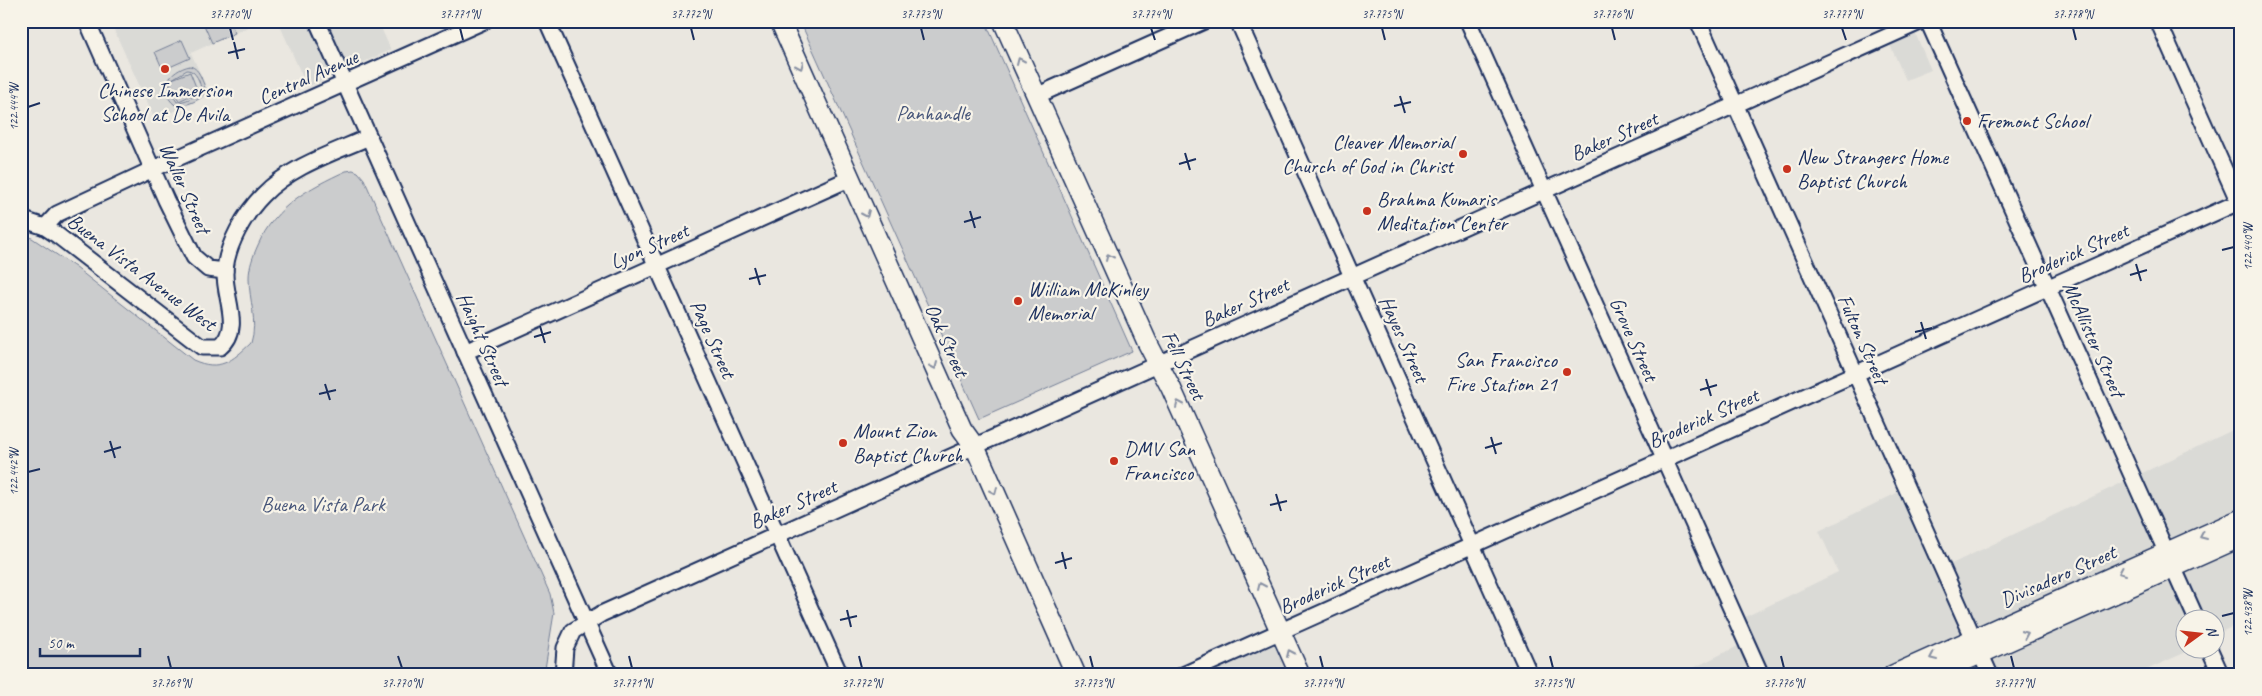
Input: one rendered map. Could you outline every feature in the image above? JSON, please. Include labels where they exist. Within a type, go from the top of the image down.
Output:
[{"type":"main road","name":"Oak Street","points":[[780,21],[962,429],[975,447],[1076,675]]},
{"type":"main road","name":"Fell Street","points":[[1003,21],[1147,342],[1159,364],[1300,675]]},
{"type":"main road","name":"Divisadero Street","points":[[1893,675],[1977,646],[2169,560],[2241,519]]},
{"type":"main road","name":"Divisadero Street","points":[[2169,560],[2241,537]]},
{"type":"main road","name":"Divisadero Street","points":[[1933,675],[1977,646]]},
{"type":"street","name":"Waller Street","points":[[87,21],[194,257],[208,269],[224,271]]},
{"type":"street","name":"Haight Street","points":[[317,21],[610,675]]},
{"type":"street","name":"Central Avenue","points":[[44,226],[57,214],[153,169],[484,21]]},
{"type":"street","name":"Page Street","points":[[548,21],[840,675]]},
{"type":"street","points":[[1036,96],[1204,21]]},
{"type":"street","name":"Hayes Street","points":[[1238,21],[1530,675]]},
{"type":"street","name":"Grove Street","points":[[1468,21],[1761,675]]},
{"type":"street","name":"Fulton Street","points":[[1698,21],[1990,675]]},
{"type":"street","name":"Baker Street","points":[[563,675],[565,648],[572,631],[604,612],[1922,21]]},
{"type":"street","name":"McAllister Street","points":[[1928,21],[2191,608]]},
{"type":"street","points":[[2158,21],[2240,203]]},
{"type":"street","name":"Buena Vista Avenue West","points":[[21,219],[44,226],[202,347],[220,347],[230,335],[231,319],[226,300],[224,271],[229,252],[240,228],[262,196],[291,173],[369,137]]},
{"type":"street","name":"Lyon Street","points":[[465,352],[850,178]]},
{"type":"street","name":"Broderick Street","points":[[1183,675],[1855,373],[2240,203]]},
{"type":"street","points":[[2213,658],[2221,675]]},
{"type":"shaded area","name":"Chinese Immersion School at De Avila","points":[[110,21],[261,21],[191,53],[210,95],[155,120]]},
{"type":"shaded area","points":[[278,21],[378,21],[391,50],[307,87]]},
{"type":"shaded area","points":[[1879,21],[1910,21],[1931,70],[1906,80]]},
{"type":"shaded area","points":[[2241,426],[2241,623],[2224,630],[2224,608],[2174,608],[2174,658],[2135,675],[1679,675],[1746,642],[1737,621],[1838,572],[1819,531],[1907,488],[1943,568]]},
{"type":"shaded area","points":[[1281,631],[1300,675],[1183,675]]},
{"type":"green space","points":[[211,21],[224,21],[231,24],[235,33],[212,43],[204,25]]},
{"type":"green space","name":"Panhandle","points":[[800,21],[985,21],[1132,351],[979,419]]},
{"type":"green space","points":[[182,40],[190,58],[163,70],[155,52]]},
{"type":"green space","points":[[190,66],[198,71],[205,89],[202,96],[193,102],[175,105],[169,99],[166,87],[171,76]],"holes":[[[187,70],[190,71],[197,78],[201,91],[190,99],[177,102],[170,91],[170,83],[179,101],[198,92],[190,72],[172,79]]]},
{"type":"green space","name":"Buena Vista Park","points":[[353,170],[358,172],[364,179],[550,594],[554,613],[544,675],[21,675],[21,235],[32,238],[75,267],[193,360],[218,365],[238,355],[251,343],[254,326],[249,286],[250,270],[254,253],[265,231],[274,219],[294,200],[332,177]]},
{"type":"place","name":"Chinese Immersion School at De Avila","points":[[165,69]]},
{"type":"place","name":"Fremont School","points":[[1967,121]]},
{"type":"place","name":"Cleaver Memorial Church of God in Christ","points":[[1463,154]]},
{"type":"place","name":"New Strangers Home Baptist Church","points":[[1787,169]]},
{"type":"place","name":"Brahma Kumaris Meditation Center","points":[[1367,211]]},
{"type":"place","name":"William McKinley Memorial","points":[[1018,301]]},
{"type":"place","name":"San Francisco Fire Station 21","points":[[1567,372]]},
{"type":"place","name":"Mount Zion Baptist Church","points":[[843,443]]},
{"type":"place","name":"DMV San Francisco","points":[[1114,461]]}]
